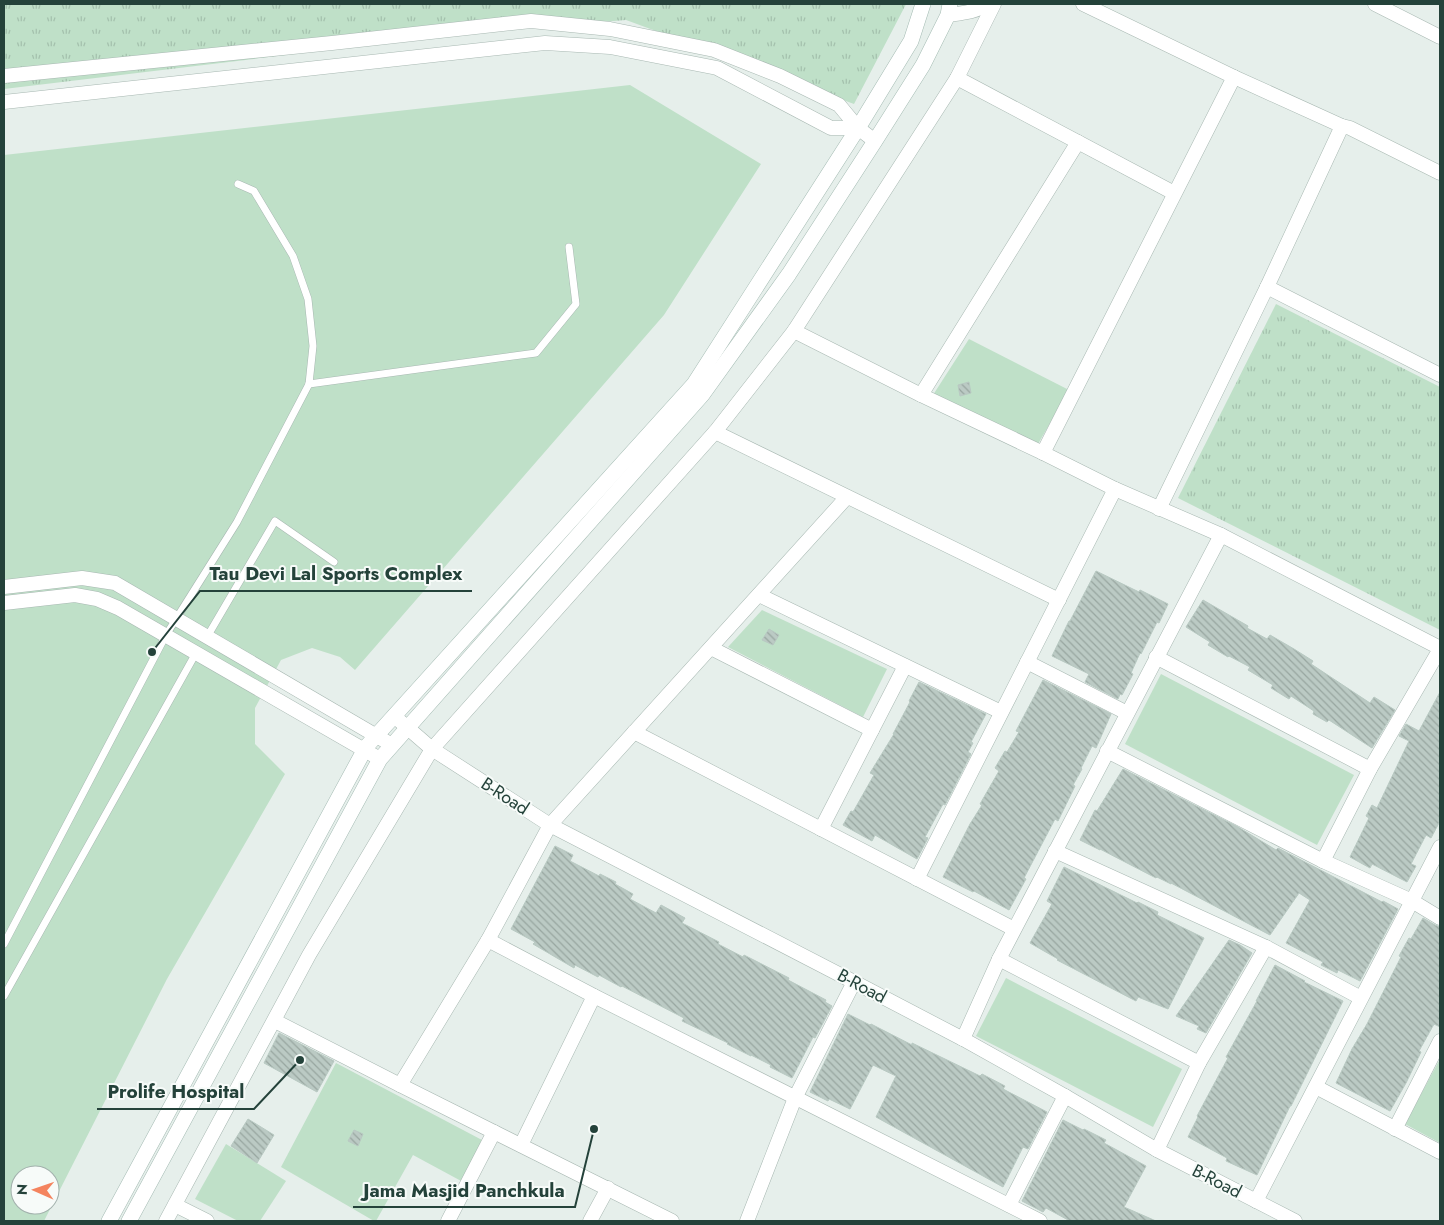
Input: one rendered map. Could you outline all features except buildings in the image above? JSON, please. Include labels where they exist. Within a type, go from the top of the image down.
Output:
[{"type":"street","points":[[109,1221],[365,750],[694,384],[858,128],[910,41],[923,4]]},
{"type":"street","points":[[129,1221],[380,759],[702,395],[788,274],[924,65],[949,9],[971,11],[988,4]]},
{"type":"street","points":[[166,1221],[309,955],[432,749],[714,432],[794,331],[957,78],[994,4]]},
{"type":"street","points":[[1083,4],[1108,10],[1234,77],[1350,128],[1440,173]]},
{"type":"street","points":[[1375,4],[1440,37]]},
{"type":"street","points":[[4,76],[531,21],[610,29],[714,50],[780,76],[839,105],[858,128],[875,141]]},
{"type":"street","points":[[4,102],[545,43],[610,47],[717,68],[831,128],[858,128]]},
{"type":"street","points":[[1044,453],[1234,77]]},
{"type":"street","points":[[957,78],[1174,193]]},
{"type":"street","points":[[1159,509],[1342,126]]},
{"type":"street","points":[[921,395],[1078,142]]},
{"type":"street","points":[[1267,286],[1440,375]]},
{"type":"street","points":[[794,331],[1114,489],[1220,535],[1440,648],[1370,769],[1323,861]]},
{"type":"street","points":[[714,432],[1059,600]]},
{"type":"street","points":[[917,879],[1114,489]]},
{"type":"street","points":[[400,1085],[488,940],[550,825],[847,496]]},
{"type":"street","points":[[963,1039],[999,959],[1220,535]]},
{"type":"street","points":[[4,587],[82,578],[115,583],[392,745]]},
{"type":"street","points":[[4,603],[75,595],[97,599],[118,608],[166,635],[380,759]]},
{"type":"street","points":[[759,595],[1002,712]]},
{"type":"street","points":[[196,653],[207,637]]},
{"type":"street","points":[[711,648],[872,730]]},
{"type":"street","points":[[1156,658],[1370,769]]},
{"type":"street","points":[[1027,662],[1127,713]]},
{"type":"street","points":[[821,829],[905,666]]},
{"type":"street","name":"B-Road","points":[[394,716],[432,749],[550,825],[963,1039],[1156,1150],[1295,1221]]},
{"type":"street","points":[[634,732],[1014,930]]},
{"type":"street","points":[[1108,751],[1323,861],[1412,901],[1440,918]]},
{"type":"street","points":[[1256,1201],[1440,847]]},
{"type":"street","points":[[1055,851],[1266,948],[1361,998]]},
{"type":"street","points":[[488,940],[594,996],[1040,1221]]},
{"type":"street","points":[[1156,1150],[1199,1063],[1266,948]]},
{"type":"street","points":[[999,959],[1199,1063]]},
{"type":"street","points":[[747,1221],[795,1098],[854,982]]},
{"type":"street","points":[[521,1145],[594,996]]},
{"type":"street","points":[[275,1021],[672,1221]]},
{"type":"street","points":[[1395,1129],[1440,1041]]},
{"type":"street","points":[[1316,1087],[1440,1152]]},
{"type":"street","points":[[1009,1206],[1065,1096]]},
{"type":"street","points":[[448,1221],[494,1132]]},
{"type":"street","points":[[590,1221],[608,1188]]},
{"type":"street","points":[[175,1205],[207,1221]]},
{"type":"lane","points":[[4,944],[166,635],[237,522],[309,384],[313,346],[308,299],[293,256],[254,191],[238,184]]},
{"type":"lane","points":[[309,384],[536,353],[576,304],[569,247]]},
{"type":"lane","points":[[207,637],[275,521],[334,562]]},
{"type":"lane","points":[[4,996],[196,653]]},
{"type":"green space","points":[[4,4],[906,4],[854,104],[626,20],[477,32],[4,89]]},
{"type":"green space","points":[[630,85],[761,164],[664,315],[355,670],[340,657],[312,648],[281,660],[255,708],[255,744],[285,774],[167,979],[60,1190],[60,1165],[10,1165],[10,1215],[47,1215],[44,1221],[4,1221],[4,155]]},
{"type":"green space","points":[[1276,304],[1440,387],[1440,630],[1178,498]]},
{"type":"green space","points":[[969,339],[1069,390],[1038,444],[933,395]]},
{"type":"green space","points":[[762,610],[887,669],[863,717],[728,647]]},
{"type":"green space","points":[[1161,674],[1354,775],[1317,845],[1125,744]]},
{"type":"green space","points":[[1006,978],[1182,1069],[1153,1127],[976,1036]]},
{"type":"green space","points":[[1440,1059],[1440,1143],[1405,1124]]},
{"type":"green space","points":[[336,1063],[482,1140],[463,1182],[413,1155],[376,1221],[374,1221],[281,1167]]},
{"type":"green space","points":[[226,1144],[286,1181],[260,1221],[238,1221],[195,1199]]},
{"type":"place","name":"Tau Devi Lal Sports Complex","points":[[152,652]]},
{"type":"place","name":"Prolife Hospital","points":[[300,1060]]},
{"type":"place","name":"Jama Masjid Panchkula","points":[[594,1129]]}]
